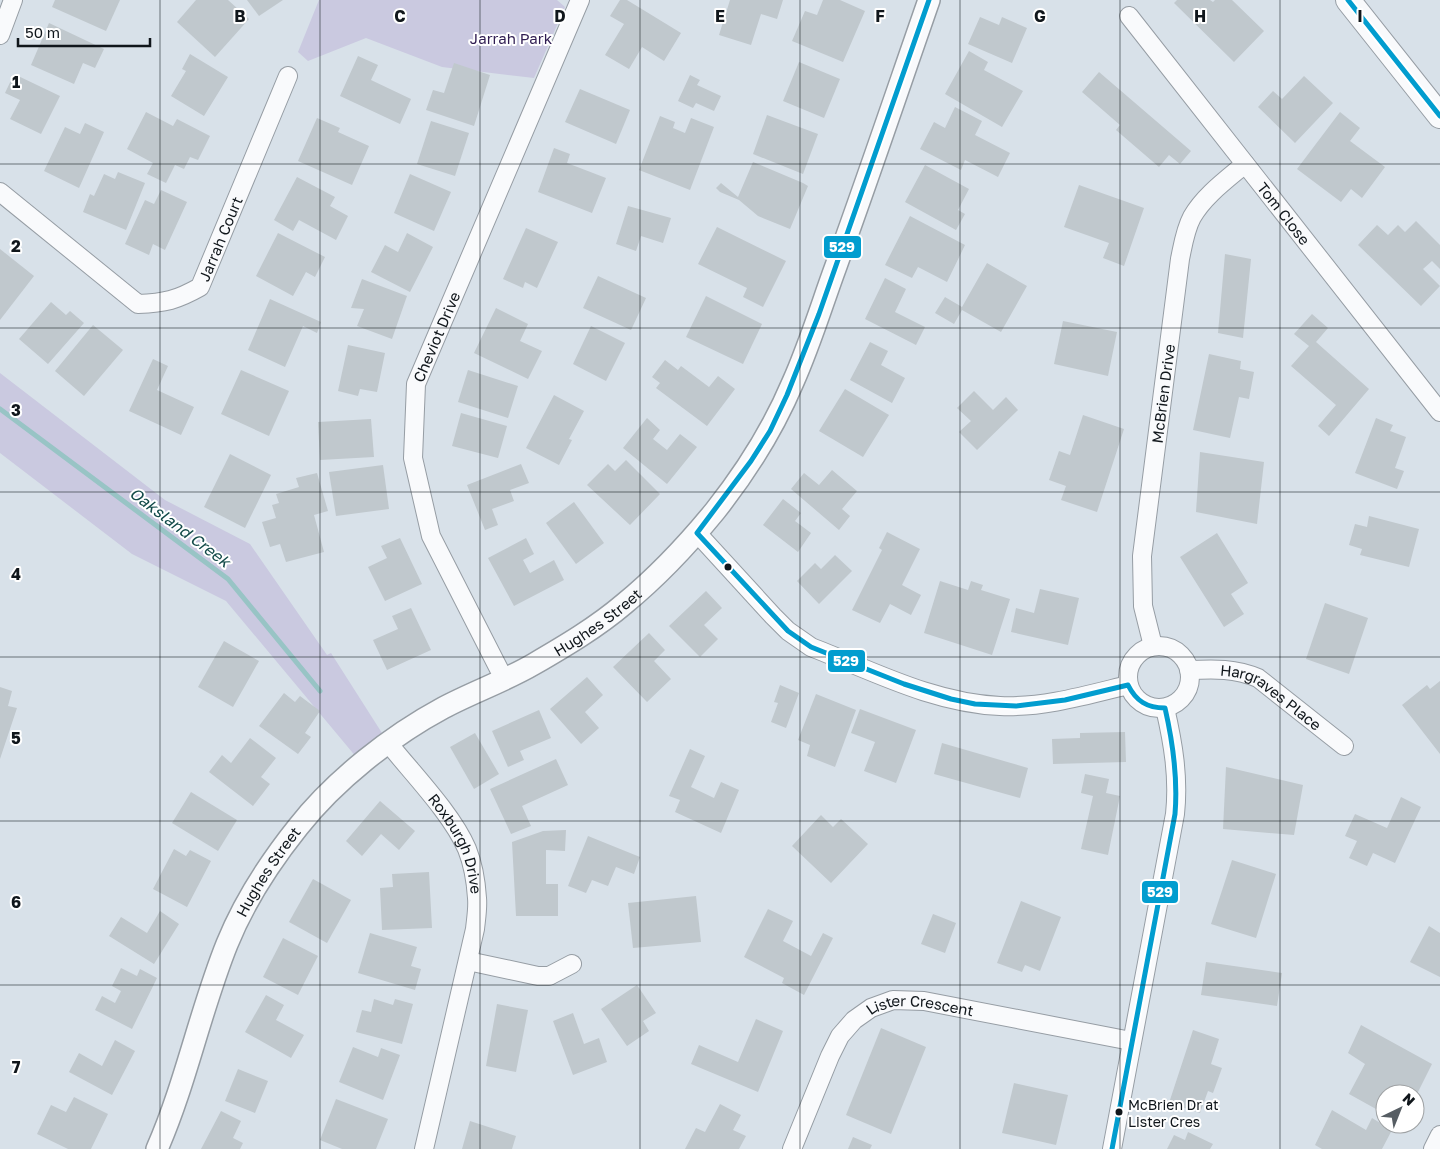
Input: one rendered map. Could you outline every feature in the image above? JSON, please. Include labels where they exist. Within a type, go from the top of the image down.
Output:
[{"type":"main road","points":[[1348,0],[1440,116]]},
{"type":"street","points":[[0,35],[13,0]]},
{"type":"street","name":"Cheviot Drive","points":[[504,680],[431,536],[414,458],[416,384],[580,0]]},
{"type":"street","name":"Hughes Street","points":[[157,1149],[168,1124],[226,948],[251,895],[299,825],[328,794],[362,764],[389,744],[443,708],[504,680],[568,644],[624,604],[666,566],[697,533],[717,509],[757,451],[777,417],[794,380],[929,0]]},
{"type":"street","name":"Tom Close","points":[[1129,16],[1440,412]]},
{"type":"street","name":"Jarrah Court","points":[[0,192],[138,304],[162,303],[184,296],[200,287],[288,76]]},
{"type":"street","name":"McBrien Drive","points":[[1153,646],[1143,606],[1142,556],[1180,259],[1185,234],[1192,217],[1204,200],[1244,164]]},
{"type":"street","points":[[697,533],[773,616],[798,640],[811,647],[923,691],[952,700],[1001,706],[1039,704],[1128,685]]},
{"type":"street","points":[[1160,645],[1173,649],[1184,658],[1189,670],[1190,677],[1187,691],[1178,702],[1165,708],[1153,708],[1142,703],[1133,695],[1128,685],[1128,672],[1132,660],[1141,651],[1153,646],[1160,645]]},
{"type":"street","name":"Hargraves Place","points":[[1189,670],[1224,669],[1258,678],[1344,746]]},
{"type":"street","points":[[1112,1149],[1175,814],[1177,796],[1173,743],[1165,708]]},
{"type":"street","name":"Roxburgh Drive","points":[[389,744],[447,816],[467,850],[474,874],[478,900],[475,929],[424,1149]]},
{"type":"street","points":[[468,961],[538,976],[549,976],[572,964]]},
{"type":"street","name":"Lister Crescent","points":[[792,1149],[840,1036],[854,1020],[871,1008],[894,1000],[924,1001],[1131,1041]]},
{"type":"street","points":[[1433,1149],[1440,1135]]},
{"type":"green space","name":"Jarrah Park","points":[[319,0],[557,0],[565,7],[534,78],[442,67],[366,38],[308,61],[298,52]]},
{"type":"green space","points":[[0,373],[165,500],[250,544],[327,655],[331,653],[389,744],[362,764],[226,601],[132,554],[0,453]]},
{"type":"building","points":[[55,0],[120,0],[106,31],[52,7]]},
{"type":"building","points":[[196,0],[228,0],[249,19],[215,57],[177,22]]},
{"type":"building","points":[[247,0],[283,0],[259,16]]},
{"type":"building","points":[[620,0],[627,0],[681,33],[664,61],[642,47],[629,69],[605,55],[624,24],[610,16]]},
{"type":"building","points":[[730,0],[783,0],[777,19],[761,14],[751,45],[719,35]]},
{"type":"building","points":[[823,0],[840,0],[865,11],[843,62],[792,41],[805,11],[817,15]]},
{"type":"building","points":[[1177,0],[1210,0],[1213,2],[1215,0],[1232,0],[1264,31],[1234,62],[1174,3]]},
{"type":"building","points":[[980,17],[999,25],[1002,17],[1027,28],[1012,63],[968,44]]},
{"type":"building","points":[[49,23],[104,49],[95,68],[83,63],[74,84],[31,65]]},
{"type":"building","points":[[969,51],[988,62],[984,70],[1023,91],[1002,127],[945,94]]},
{"type":"building","points":[[190,54],[228,77],[204,116],[171,96],[186,71],[182,69]]},
{"type":"building","points":[[358,56],[378,65],[371,80],[411,99],[400,124],[340,96]]},
{"type":"building","points":[[799,62],[840,79],[824,118],[783,101]]},
{"type":"building","points":[[454,63],[490,75],[474,126],[426,110],[433,90],[444,93]]},
{"type":"building","points":[[1099,72],[1191,151],[1180,164],[1169,155],[1159,167],[1116,130],[1120,125],[1082,92]]},
{"type":"building","points":[[14,74],[60,96],[41,134],[10,119],[20,100],[5,93]]},
{"type":"building","points":[[690,75],[700,80],[697,85],[721,96],[714,111],[696,103],[693,108],[678,101]]},
{"type":"building","points":[[1304,76],[1333,103],[1295,143],[1258,107],[1273,91],[1282,99]]},
{"type":"building","points":[[580,89],[630,110],[616,144],[565,122]]},
{"type":"building","points":[[955,107],[982,121],[975,135],[1010,153],[998,177],[965,160],[961,170],[920,149],[934,122],[945,128]]},
{"type":"building","points":[[146,112],[173,126],[177,119],[210,136],[198,160],[190,157],[184,169],[175,165],[166,183],[147,174],[153,163],[127,149]]},
{"type":"building","points":[[1340,112],[1360,128],[1350,141],[1385,167],[1362,198],[1351,189],[1341,202],[1297,169]]},
{"type":"building","points":[[767,115],[818,134],[803,174],[753,154]]},
{"type":"building","points":[[660,116],[675,122],[673,128],[685,133],[691,118],[714,127],[690,190],[639,170]]},
{"type":"building","points":[[317,118],[340,128],[338,132],[369,146],[352,185],[298,161]]},
{"type":"building","points":[[431,121],[469,133],[455,176],[417,164]]},
{"type":"building","points":[[85,123],[104,132],[79,188],[44,171],[65,127],[80,134]]},
{"type":"building","points":[[554,148],[570,154],[567,163],[606,178],[592,213],[538,192]]},
{"type":"building","points":[[753,162],[808,186],[790,229],[758,216],[739,200],[720,192],[716,188],[721,183],[738,197]]},
{"type":"building","points":[[925,165],[969,189],[958,210],[965,214],[956,230],[905,202]]},
{"type":"building","points":[[118,172],[145,183],[126,230],[83,212],[90,194],[94,196],[104,174],[115,179]]},
{"type":"building","points":[[410,174],[451,192],[434,231],[394,213]]},
{"type":"building","points":[[297,177],[335,197],[330,206],[348,216],[336,240],[299,220],[293,231],[274,220]]},
{"type":"building","points":[[1079,185],[1144,208],[1124,266],[1103,258],[1109,243],[1064,227]]},
{"type":"building","points":[[161,190],[187,202],[165,250],[153,244],[149,255],[125,244],[145,200],[154,204]]},
{"type":"building","points":[[628,206],[671,218],[663,243],[641,236],[636,251],[616,244]]},
{"type":"building","points":[[910,216],[965,245],[947,282],[918,267],[912,278],[885,265]]},
{"type":"building","points":[[1416,221],[1440,245],[1440,269],[1432,261],[1423,269],[1440,286],[1421,306],[1358,245],[1377,225],[1388,235],[1398,225],[1405,232]]},
{"type":"building","points":[[717,227],[786,261],[763,307],[743,297],[747,288],[698,264]]},
{"type":"building","points":[[526,228],[558,242],[537,288],[525,282],[523,288],[503,279]]},
{"type":"building","points":[[278,233],[325,257],[315,277],[306,272],[293,296],[256,276]]},
{"type":"building","points":[[407,233],[433,247],[410,292],[371,272],[385,245],[398,252]]},
{"type":"building","points":[[0,249],[34,276],[0,320]]},
{"type":"building","points":[[1225,254],[1251,259],[1243,338],[1218,333]]},
{"type":"building","points":[[987,263],[1027,286],[1001,332],[962,310],[954,324],[935,313],[945,297],[962,307]]},
{"type":"building","points":[[598,276],[646,298],[631,330],[583,308]]},
{"type":"building","points":[[885,278],[906,289],[895,312],[925,327],[916,345],[865,319]]},
{"type":"building","points":[[362,279],[407,296],[392,339],[357,326],[364,309],[351,308]]},
{"type":"building","points":[[706,296],[762,324],[743,364],[686,337]]},
{"type":"building","points":[[270,299],[321,322],[317,333],[303,326],[285,367],[248,350]]},
{"type":"building","points":[[51,302],[66,315],[70,311],[84,323],[48,364],[19,339]]},
{"type":"building","points":[[496,308],[528,324],[520,341],[542,351],[528,379],[474,353]]},
{"type":"building","points":[[1312,314],[1328,328],[1316,342],[1369,389],[1329,436],[1318,426],[1336,405],[1291,366],[1309,346],[1294,334]]},
{"type":"building","points":[[1063,321],[1117,332],[1108,376],[1054,364]]},
{"type":"building","points":[[93,325],[123,350],[84,396],[55,371]]},
{"type":"building","points":[[591,326],[625,343],[606,381],[573,364]]},
{"type":"building","points":[[870,342],[888,351],[881,365],[905,378],[892,403],[850,380]]},
{"type":"building","points":[[348,345],[385,353],[377,392],[360,389],[358,396],[338,391]]},
{"type":"building","points":[[1209,354],[1241,361],[1240,369],[1254,372],[1249,399],[1239,397],[1230,438],[1193,430]]},
{"type":"building","points":[[153,359],[168,366],[157,390],[194,407],[181,435],[129,411]]},
{"type":"building","points":[[665,360],[678,370],[681,366],[709,387],[718,376],[735,389],[707,426],[656,388],[660,383],[652,377]]},
{"type":"building","points":[[241,370],[289,391],[269,436],[221,414]]},
{"type":"building","points":[[468,370],[518,386],[508,418],[458,402]]},
{"type":"building","points":[[845,389],[889,415],[863,457],[819,431]]},
{"type":"building","points":[[974,391],[993,410],[1006,397],[1018,410],[977,450],[959,432],[971,421],[957,408]]},
{"type":"building","points":[[554,395],[584,411],[569,439],[572,440],[559,465],[526,448]]},
{"type":"building","points":[[461,413],[507,426],[498,458],[452,446]]},
{"type":"building","points":[[1083,415],[1124,429],[1097,512],[1061,500],[1066,486],[1049,480],[1059,451],[1070,455]]},
{"type":"building","points":[[647,418],[660,430],[653,439],[667,450],[680,434],[697,447],[667,484],[623,448]]},
{"type":"building","points":[[1376,418],[1393,425],[1390,431],[1406,437],[1395,468],[1404,471],[1397,489],[1355,473]]},
{"type":"building","points":[[371,419],[374,457],[320,460],[318,422]]},
{"type":"building","points":[[1200,452],[1264,462],[1257,524],[1196,512]]},
{"type":"building","points":[[230,454],[271,475],[245,528],[204,507]]},
{"type":"building","points":[[626,460],[660,494],[630,525],[587,485],[608,464],[615,471]]},
{"type":"building","points":[[521,464],[529,483],[510,490],[514,501],[492,509],[498,525],[485,530],[467,485]]},
{"type":"building","points":[[383,465],[389,509],[336,516],[329,472]]},
{"type":"building","points":[[832,470],[857,491],[842,509],[850,516],[839,530],[791,489],[804,473],[819,485]]},
{"type":"building","points":[[317,473],[328,511],[314,515],[324,552],[286,562],[280,544],[270,547],[262,522],[276,518],[272,505],[279,503],[276,494],[299,487],[296,478]]},
{"type":"building","points":[[783,499],[801,513],[795,521],[811,533],[798,552],[763,525]]},
{"type":"building","points":[[574,502],[604,543],[576,564],[546,523]]},
{"type":"building","points":[[1369,516],[1419,529],[1409,567],[1360,555],[1362,549],[1349,545],[1355,524],[1367,527]]},
{"type":"building","points":[[887,532],[920,549],[902,585],[921,595],[911,615],[890,604],[880,623],[852,610],[882,550],[879,548]]},
{"type":"building","points":[[1217,533],[1248,583],[1231,594],[1244,614],[1224,627],[1180,557]]},
{"type":"building","points":[[400,538],[422,584],[385,601],[368,567],[387,558],[381,546]]},
{"type":"building","points":[[526,538],[534,554],[523,560],[530,573],[554,560],[564,580],[514,606],[488,558]]},
{"type":"building","points":[[835,555],[852,571],[819,604],[797,581],[815,563],[821,569]]},
{"type":"building","points":[[940,581],[968,590],[971,581],[983,585],[981,590],[1010,599],[992,655],[924,633]]},
{"type":"building","points":[[1040,589],[1079,598],[1068,645],[1011,632],[1016,608],[1034,613]]},
{"type":"building","points":[[706,591],[722,608],[704,625],[718,639],[700,657],[669,626]]},
{"type":"building","points":[[1325,603],[1368,618],[1349,674],[1306,659]]},
{"type":"building","points":[[411,608],[431,650],[387,670],[373,640],[398,629],[392,616]]},
{"type":"building","points":[[649,633],[665,650],[654,661],[671,679],[647,702],[613,667]]},
{"type":"building","points":[[224,641],[259,661],[233,707],[198,687]]},
{"type":"building","points":[[587,677],[603,695],[585,712],[599,728],[581,744],[550,709]]},
{"type":"building","points":[[1440,681],[1440,754],[1402,705],[1427,685],[1430,689]]},
{"type":"building","points":[[780,685],[799,693],[786,728],[771,722],[778,703],[774,702]]},
{"type":"building","points":[[0,687],[12,691],[8,706],[17,708],[0,759]]},
{"type":"building","points":[[284,693],[295,702],[300,696],[320,711],[305,733],[311,737],[298,754],[259,726]]},
{"type":"building","points":[[816,694],[856,710],[835,767],[807,756],[810,745],[798,740]]},
{"type":"building","points":[[860,709],[916,730],[896,783],[864,771],[875,742],[851,733]]},
{"type":"building","points":[[539,710],[551,738],[520,751],[524,760],[508,767],[492,731]]},
{"type":"building","points":[[1125,732],[1126,762],[1053,764],[1052,739],[1080,738],[1080,733]]},
{"type":"building","points":[[475,733],[499,774],[474,789],[450,747]]},
{"type":"building","points":[[250,738],[276,758],[261,777],[270,784],[253,806],[209,772],[222,755],[231,763]]},
{"type":"building","points":[[942,743],[1028,768],[1020,798],[934,774]]},
{"type":"building","points":[[690,749],[705,756],[691,787],[714,798],[721,782],[739,790],[721,833],[675,812],[680,800],[669,796]]},
{"type":"building","points":[[556,759],[568,785],[522,806],[531,826],[511,834],[490,789]]},
{"type":"building","points":[[1226,767],[1303,785],[1294,835],[1223,829]]},
{"type":"building","points":[[1085,774],[1109,779],[1106,793],[1120,796],[1108,855],[1081,849],[1093,796],[1081,793]]},
{"type":"building","points":[[191,792],[237,820],[218,851],[172,823]]},
{"type":"building","points":[[1401,797],[1421,807],[1395,863],[1373,853],[1367,866],[1349,858],[1357,841],[1345,836],[1355,814],[1387,828]]},
{"type":"building","points":[[380,801],[415,831],[399,850],[381,834],[362,856],[346,841]]},
{"type":"building","points":[[821,815],[833,827],[841,819],[868,844],[831,883],[792,846]]},
{"type":"building","points":[[566,830],[565,851],[546,850],[546,884],[558,884],[558,916],[516,916],[512,842],[543,831]]},
{"type":"building","points":[[588,836],[640,857],[634,874],[616,867],[608,886],[592,880],[586,893],[568,886]]},
{"type":"building","points":[[174,849],[186,856],[190,850],[211,861],[187,907],[153,889]]},
{"type":"building","points":[[1232,860],[1276,874],[1256,938],[1211,924]]},
{"type":"building","points":[[429,872],[432,928],[382,930],[380,888],[393,887],[392,874]]},
{"type":"building","points":[[313,879],[351,900],[327,943],[289,922]]},
{"type":"building","points":[[696,896],[701,942],[633,948],[628,903]]},
{"type":"building","points":[[1021,901],[1061,917],[1040,971],[1025,965],[1022,972],[997,963]]},
{"type":"building","points":[[768,909],[793,921],[783,941],[811,956],[823,933],[833,938],[804,995],[782,983],[784,978],[744,957]]},
{"type":"building","points":[[160,911],[179,924],[154,964],[109,936],[121,917],[147,933]]},
{"type":"building","points":[[933,914],[956,923],[945,953],[921,944]]},
{"type":"building","points":[[1429,926],[1440,933],[1440,977],[1410,962]]},
{"type":"building","points":[[370,933],[417,947],[411,966],[421,969],[415,990],[358,973]]},
{"type":"building","points":[[283,938],[318,956],[298,995],[263,977]]},
{"type":"building","points":[[1206,962],[1282,973],[1277,1006],[1201,995]]},
{"type":"building","points":[[121,968],[137,976],[140,969],[157,978],[132,1029],[95,1010],[102,996],[115,1003],[121,991],[112,986]]},
{"type":"building","points":[[637,985],[656,1013],[643,1021],[649,1031],[627,1046],[601,1009]]},
{"type":"building","points":[[266,995],[284,1005],[276,1020],[304,1035],[291,1058],[245,1032]]},
{"type":"building","points":[[374,999],[393,1005],[395,999],[413,1004],[402,1044],[356,1032],[362,1010],[371,1012]]},
{"type":"building","points":[[497,1004],[528,1010],[516,1072],[486,1066]]},
{"type":"building","points":[[573,1013],[584,1044],[599,1038],[607,1062],[573,1075],[553,1021]]},
{"type":"building","points":[[756,1019],[783,1031],[758,1092],[691,1064],[699,1045],[738,1062]]},
{"type":"building","points":[[1361,1025],[1432,1064],[1422,1084],[1375,1084],[1375,1108],[1349,1094],[1365,1064],[1348,1053]]},
{"type":"building","points":[[881,1028],[926,1047],[891,1134],[846,1115]]},
{"type":"building","points":[[1193,1030],[1219,1039],[1211,1064],[1222,1068],[1213,1093],[1208,1091],[1200,1113],[1169,1103]]},
{"type":"building","points":[[115,1040],[135,1051],[112,1095],[69,1072],[79,1053],[102,1066]]},
{"type":"building","points":[[353,1047],[378,1057],[381,1048],[400,1055],[383,1100],[339,1082]]},
{"type":"building","points":[[238,1069],[268,1081],[255,1113],[225,1101]]},
{"type":"building","points":[[1014,1083],[1068,1095],[1056,1145],[1002,1133]]},
{"type":"building","points":[[74,1097],[108,1114],[91,1149],[68,1149],[37,1134],[51,1105],[66,1112]]},
{"type":"building","points":[[336,1099],[388,1119],[376,1149],[342,1149],[320,1140]]},
{"type":"building","points":[[720,1104],[741,1115],[733,1130],[746,1136],[739,1149],[685,1149],[696,1128],[705,1132]]},
{"type":"building","points":[[1332,1110],[1366,1130],[1372,1118],[1375,1120],[1375,1134],[1390,1134],[1382,1149],[1322,1149],[1315,1145]]},
{"type":"building","points":[[221,1111],[241,1121],[233,1138],[243,1143],[240,1149],[201,1149]]},
{"type":"building","points":[[470,1121],[516,1136],[512,1149],[462,1149]]},
{"type":"building","points":[[1188,1132],[1213,1144],[1210,1149],[1167,1149],[1174,1135],[1185,1140]]},
{"type":"building","points":[[853,1137],[872,1145],[870,1149],[848,1149]]},
{"type":"waterway","name":"Oaksland Creek","points":[[0,409],[228,579],[320,691]]},
{"type":"transit line","name":"529","points":[[929,0],[819,314],[787,395],[770,431],[751,461],[697,533],[788,631],[811,647],[904,684],[951,699],[975,704],[1016,706],[1065,700],[1128,685],[1138,699],[1147,705],[1165,708],[1174,761],[1176,787],[1175,814],[1112,1149]]},
{"type":"transit line","name":"529","points":[[1348,0],[1440,116]]},
{"type":"place","name":"McBrien Dr at Lister Cres","points":[[1119,1112]]}]
